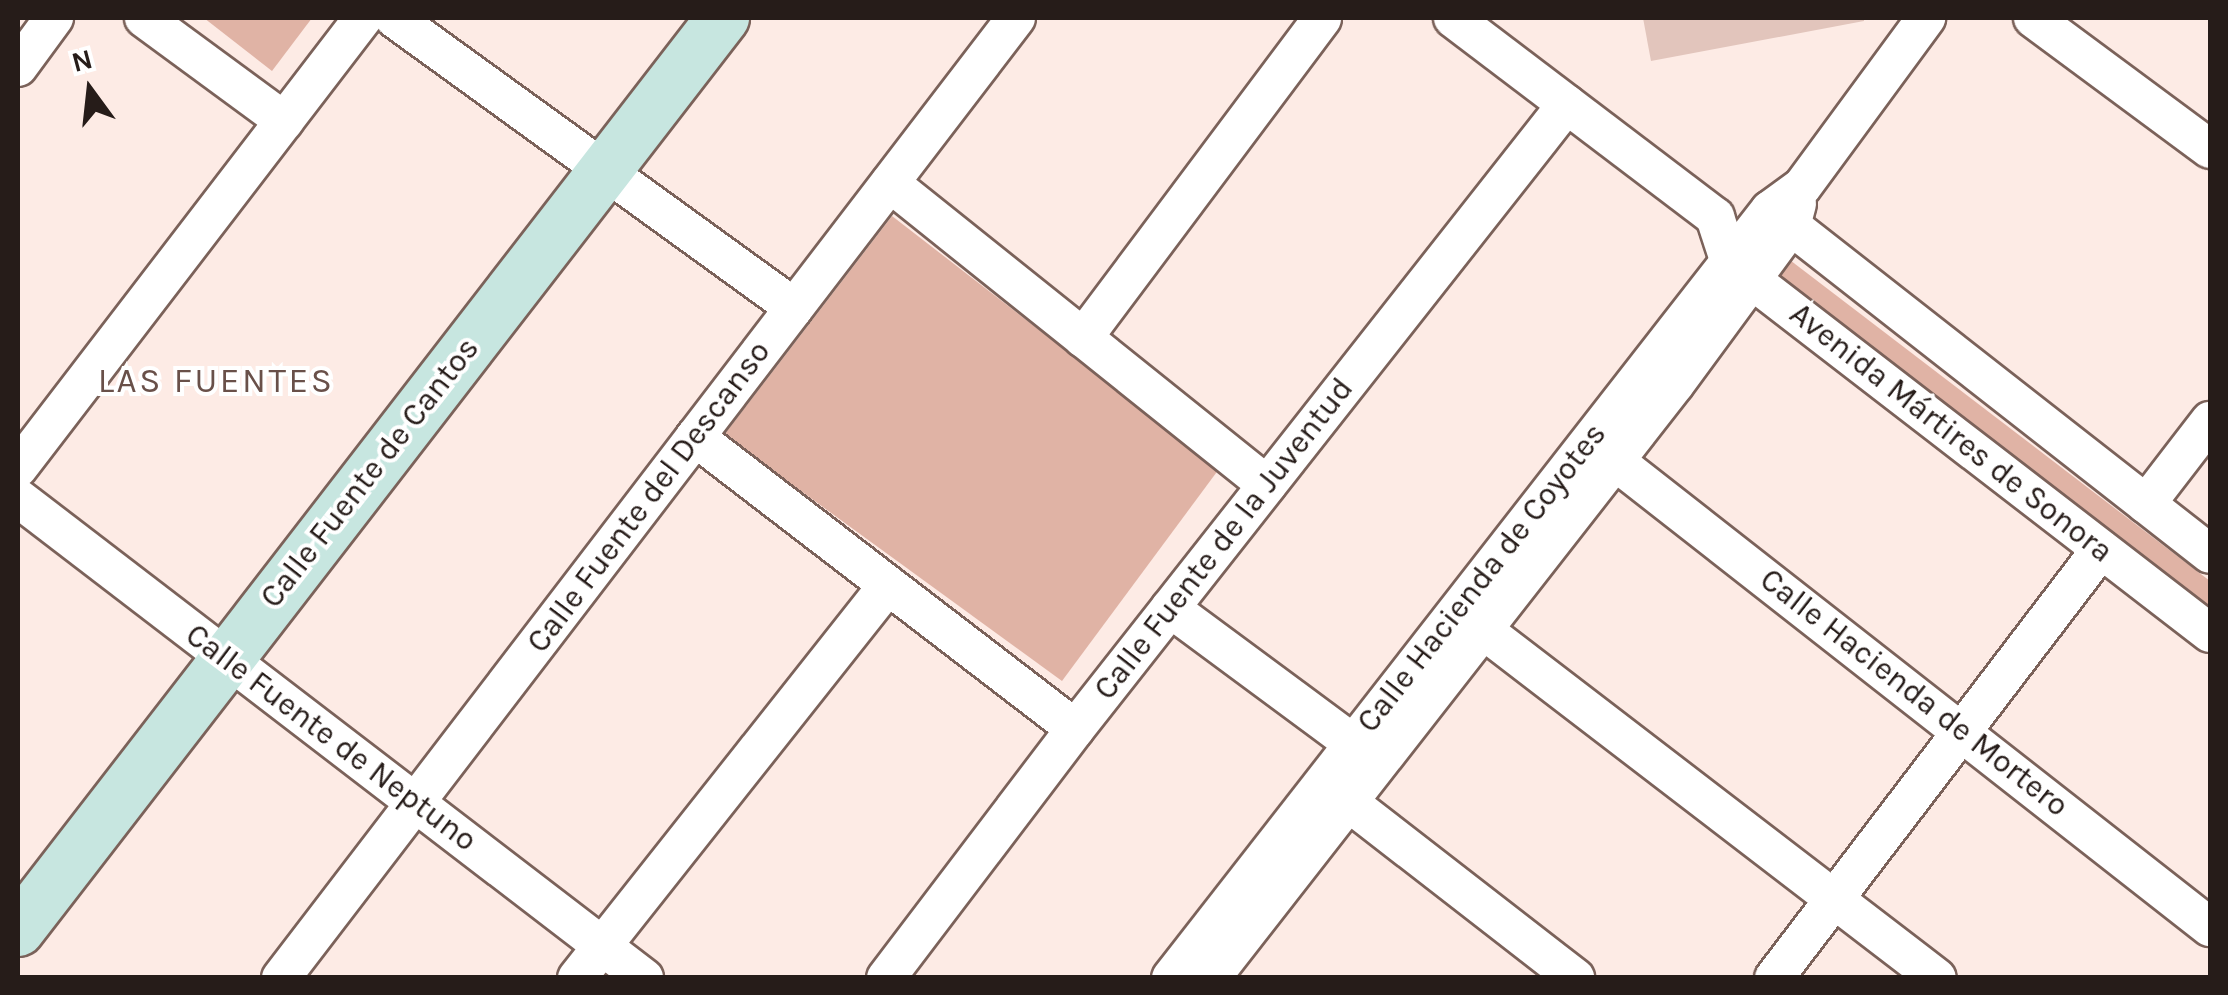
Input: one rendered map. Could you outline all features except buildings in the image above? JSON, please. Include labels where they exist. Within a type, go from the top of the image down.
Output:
[{"type":"street","points":[[18,67],[54,18]]},
{"type":"street","points":[[144,18],[284,121]]},
{"type":"street","points":[[18,468],[364,18]]},
{"type":"street","points":[[394,18],[794,308]]},
{"type":"street","name":"Calle Fuente de Cantos","points":[[592,160],[681,18]]},
{"type":"street","name":"Calle Fuente de Cantos","points":[[18,876],[214,648],[592,160],[723,18]]},
{"type":"street","name":"Calle Fuente del Descanso","points":[[281,978],[1016,18]]},
{"type":"street","points":[[1083,338],[1322,18]]},
{"type":"street","points":[[1453,18],[1715,217],[1740,271]]},
{"type":"street","name":"Calle Hacienda de Coyotes","points":[[1171,978],[1365,752],[1740,271],[1926,18]]},
{"type":"street","points":[[2033,18],[2210,149]]},
{"type":"street","name":"Calle Fuente de la Juventud","points":[[886,978],[1075,729],[1566,104]]},
{"type":"street","points":[[890,183],[1266,486]]},
{"type":"street","points":[[1715,217],[1780,218]]},
{"type":"street","name":"Avenida Mártires de Sonora","points":[[1780,218],[2210,554]]},
{"type":"street","name":"Calle Hacienda de Coyotes","points":[[1219,975],[1347,801],[1365,752],[1482,629],[1615,460],[1740,271]]},
{"type":"street","name":"Avenida Mártires de Sonora","points":[[1740,271],[2210,633]]},
{"type":"street","points":[[2146,504],[2210,421]]},
{"type":"street","points":[[695,437],[1075,729]]},
{"type":"street","name":"Calle Hacienda de Mortero","points":[[1615,460],[1964,730],[2210,927]]},
{"type":"street","name":"Calle Fuente de Neptuno","points":[[18,498],[644,978]]},
{"type":"street","points":[[1774,978],[2101,549]]},
{"type":"street","points":[[577,978],[888,585]]},
{"type":"street","points":[[1170,608],[1365,752]]},
{"type":"street","points":[[1482,629],[1938,978]]},
{"type":"street","name":"Calle Fuente de Cantos","points":[[18,930],[214,648]]},
{"type":"street","points":[[1347,801],[1575,978]]},
{"type":"shaded area","points":[[204,18],[312,18],[272,71]]},
{"type":"shaded area","points":[[892,216],[1219,469],[1062,681],[724,435]]},
{"type":"shaded area","points":[[1782,254],[2210,581],[2210,618],[1766,276]]},
{"type":"district","name":"LAS FUENTES","points":[[216,381]]}]
